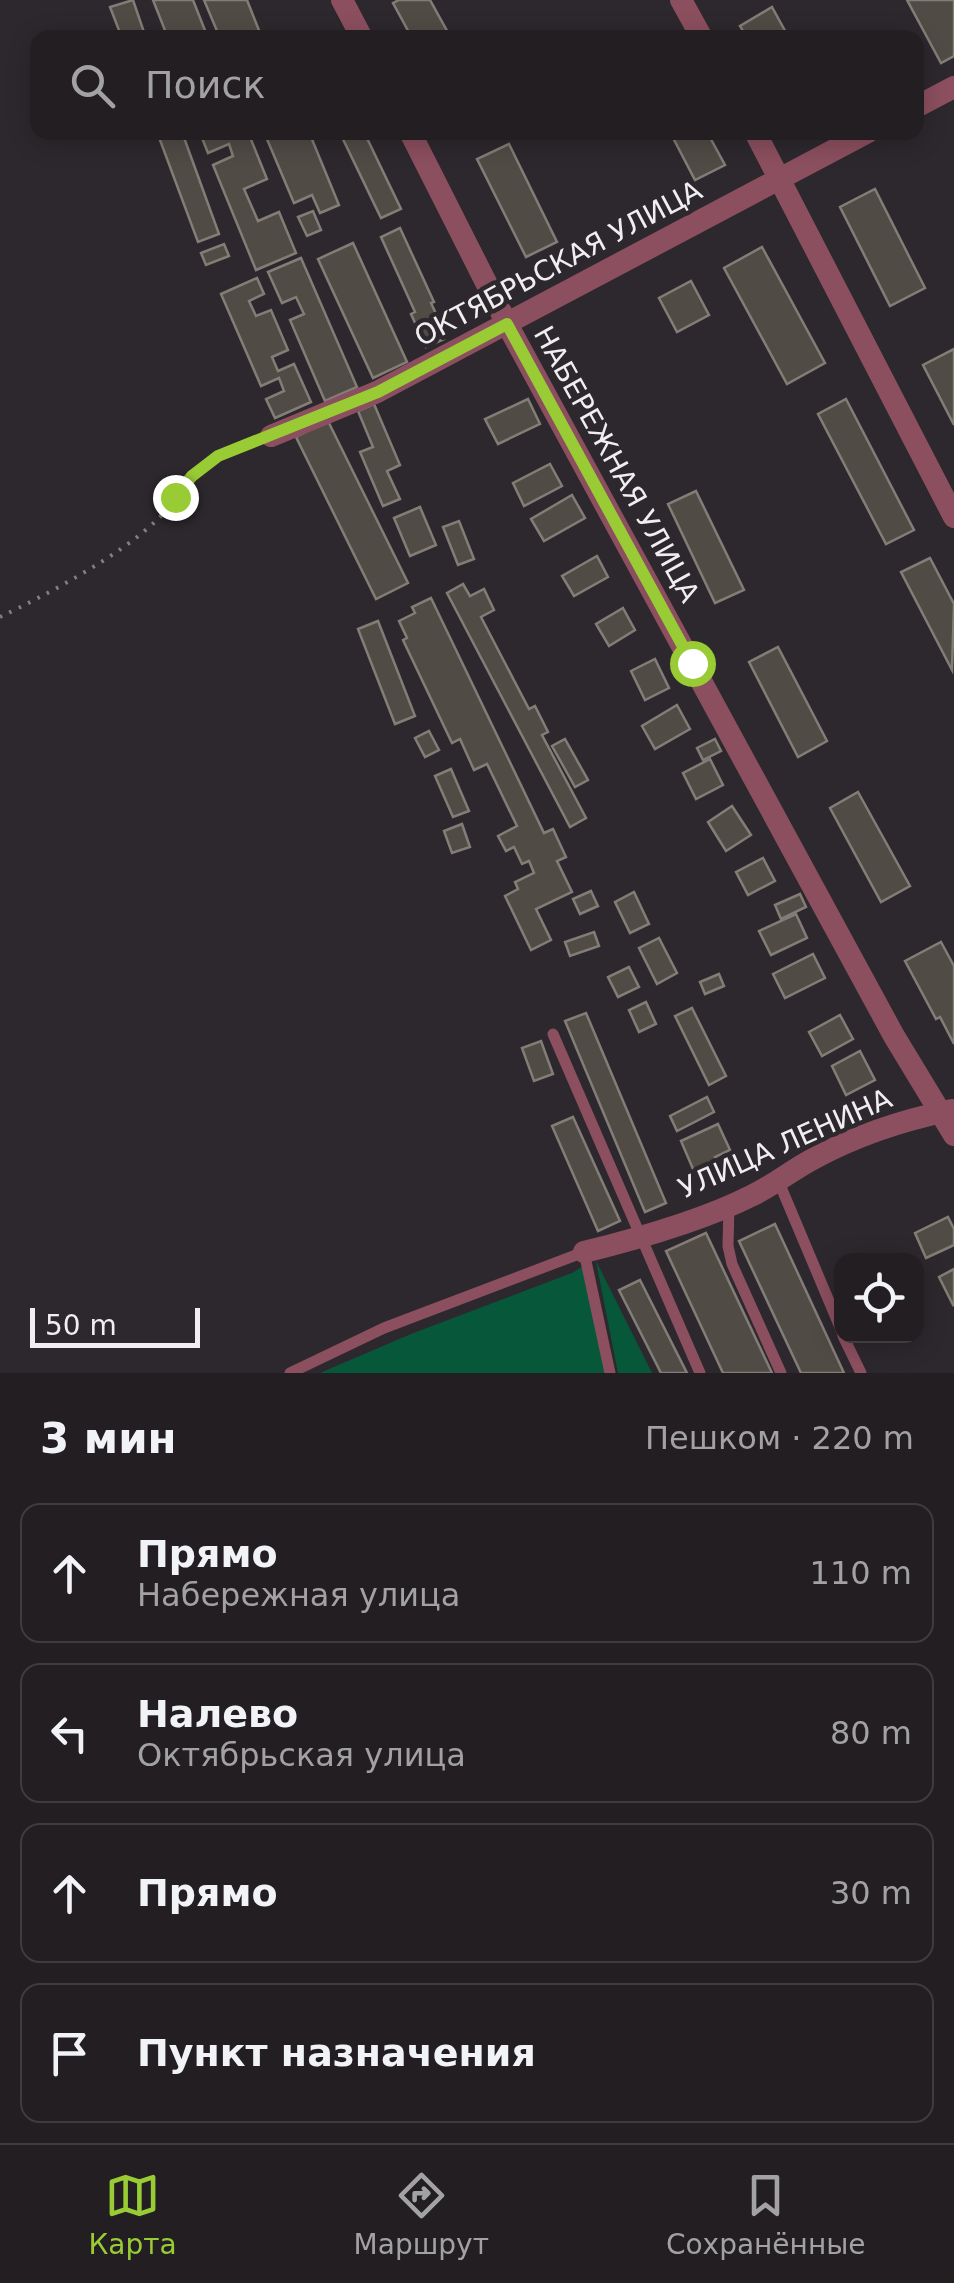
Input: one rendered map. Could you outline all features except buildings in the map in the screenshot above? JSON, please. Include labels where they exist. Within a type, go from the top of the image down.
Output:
[{"type":"street","points":[[342,0],[358,30]]},
{"type":"street","points":[[681,0],[698,30]]},
{"type":"street","points":[[924,103],[954,87]]},
{"type":"street","name":"НАБЕРЕЖНАЯ УЛИЦА","points":[[414,140],[507,324],[894,1036],[948,1111],[954,1136]]},
{"type":"street","points":[[760,140],[954,516]]},
{"type":"street","name":"ОКТЯБРЬСКАЯ УЛИЦА","points":[[270,436],[378,392],[853,140]]},
{"type":"street","name":"УЛИЦА ЛЕНИНА","points":[[584,1252],[642,1237],[753,1196],[867,1134],[912,1118],[948,1111]]},
{"type":"lane","points":[[553,1034],[700,1373]]},
{"type":"lane","points":[[778,1180],[834,1315]]},
{"type":"lane","points":[[729,1204],[728,1246],[732,1264],[782,1373]]},
{"type":"lane","points":[[290,1373],[384,1328],[584,1252],[610,1373]]},
{"type":"lane","points":[[846,1343],[861,1373]]},
{"type":"path","points":[[0,617],[96,563],[158,519],[192,476],[218,456],[270,436]]},
{"type":"green space","points":[[596,1261],[652,1373],[618,1373]]},
{"type":"green space","points":[[583,1266],[605,1373],[320,1373],[572,1273]]},
{"type":"route","points":[[175,497],[192,476],[218,456],[378,392],[507,324],[692,663]]}]
